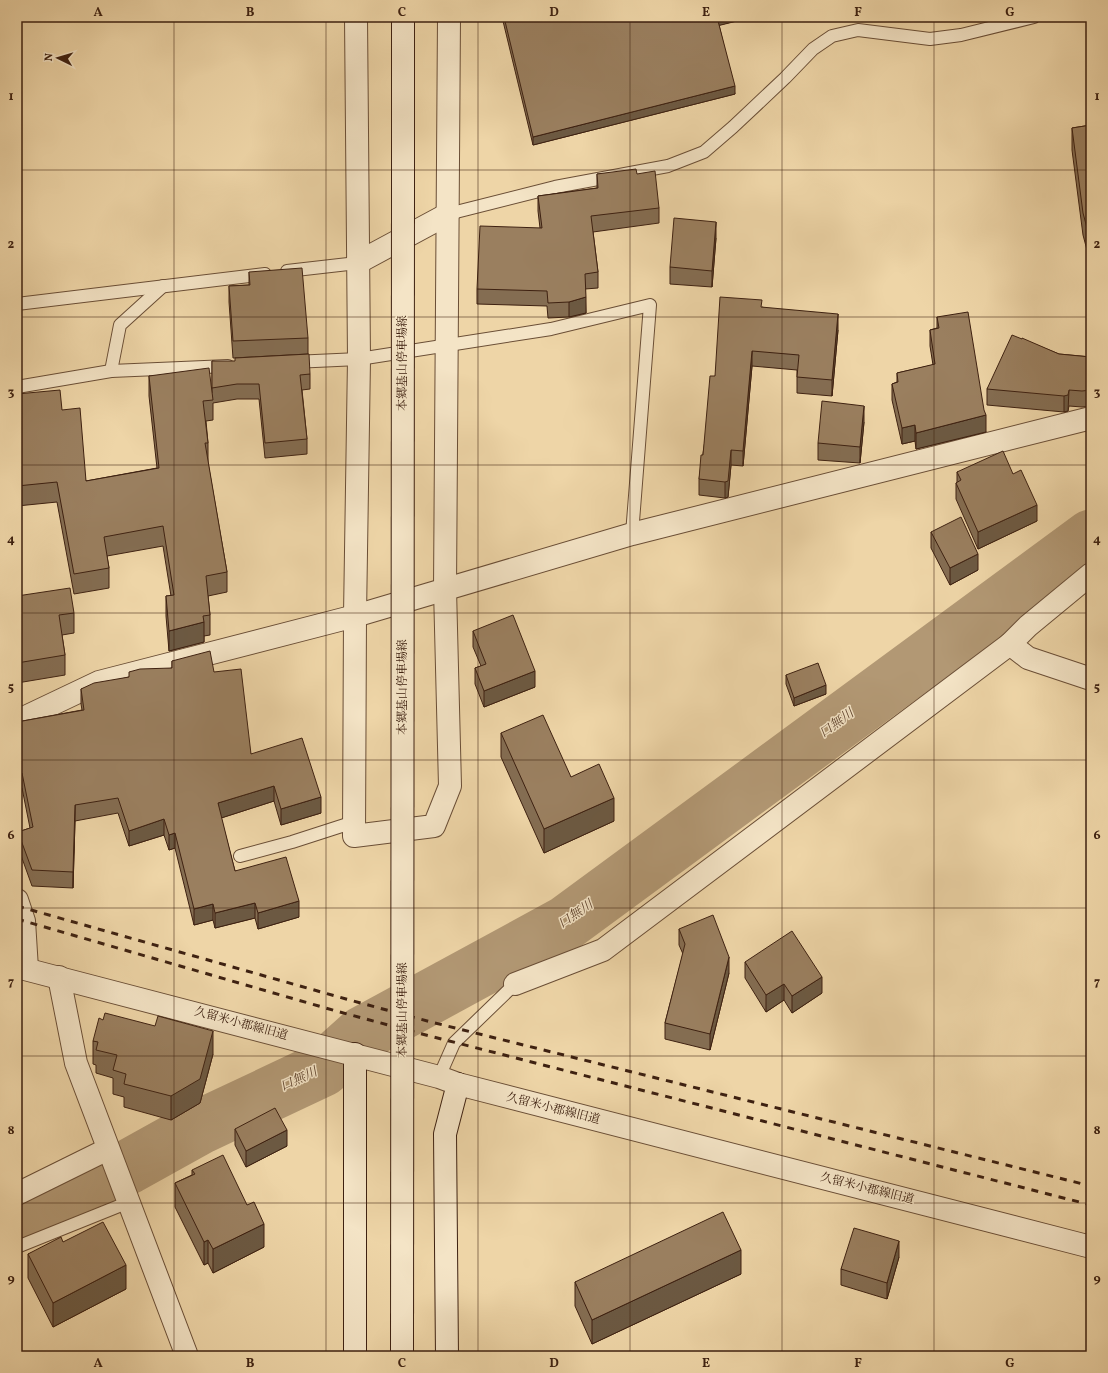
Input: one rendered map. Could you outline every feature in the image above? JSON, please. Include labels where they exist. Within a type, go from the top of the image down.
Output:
[{"type":"street","points":[[356,17],[359,359],[355,616],[354,836],[434,826],[450,786],[445,589],[449,17]]},
{"type":"street","name":"本郷基山停車場線","points":[[402,1356],[403,17]]},
{"type":"street","points":[[358,263],[448,214]]},
{"type":"street","points":[[17,721],[99,682],[355,616],[632,534],[1091,418]]},
{"type":"street","points":[[515,984],[603,950],[1010,644],[1028,626],[1091,574]]},
{"type":"street","points":[[1010,644],[1028,658],[1091,679]]},
{"type":"street","points":[[17,900],[24,920],[22,968]]},
{"type":"street","name":"久留米小郡線旧道","points":[[22,968],[355,1054],[448,1081],[1091,1247]]},
{"type":"street","points":[[59,977],[76,1063],[187,1356]]},
{"type":"street","points":[[355,1054],[355,1356]]},
{"type":"street","points":[[447,1356],[445,1134],[448,1081]]},
{"type":"street","points":[[17,1194],[108,1149]]},
{"type":"lane","points":[[448,214],[554,187],[668,166],[704,152],[785,78],[813,49],[832,36],[858,30],[930,39],[961,35],[1034,17]]},
{"type":"lane","points":[[17,304],[358,263]]},
{"type":"lane","points":[[111,371],[120,325],[163,286]]},
{"type":"lane","points":[[282,363],[359,359],[551,329],[650,305],[632,534]]},
{"type":"lane","points":[[17,387],[111,371],[243,365]]},
{"type":"lane","points":[[240,856],[292,842],[354,822]]},
{"type":"lane","points":[[448,1081],[454,1042],[515,984]]},
{"type":"lane","points":[[17,1247],[129,1202]]},
{"type":"building","points":[[504,17],[717,17],[735,86],[533,137]]},
{"type":"building","points":[[1091,125],[1091,243],[1083,213],[1072,128]]},
{"type":"building","points":[[636,169],[637,174],[655,171],[659,208],[591,216],[598,272],[585,274],[586,297],[569,302],[548,303],[547,291],[477,289],[480,226],[542,228],[538,196],[598,188],[597,174]]},
{"type":"building","points":[[674,218],[716,222],[712,271],[670,267]]},
{"type":"building","points":[[302,268],[308,338],[233,341],[229,286],[250,285],[249,272]]},
{"type":"building","points":[[720,297],[762,300],[761,307],[838,314],[832,380],[797,377],[799,355],[752,351],[743,451],[731,450],[728,481],[725,482],[699,479],[701,455],[703,455],[710,376],[715,376]]},
{"type":"building","points":[[968,312],[986,415],[916,433],[915,425],[902,428],[892,384],[898,382],[897,373],[935,364],[930,330],[939,328],[937,317]]},
{"type":"building","points":[[1012,335],[1059,354],[1091,357],[1091,390],[1069,390],[1068,395],[1064,396],[987,389]]},
{"type":"building","points":[[309,354],[310,374],[300,375],[307,439],[265,443],[259,384],[237,384],[212,388],[212,361],[235,361],[235,358]]},
{"type":"building","points":[[209,368],[213,400],[203,401],[208,443],[205,443],[227,572],[206,576],[210,615],[203,616],[204,622],[169,631],[166,596],[174,595],[163,526],[104,537],[109,568],[74,574],[57,482],[17,486],[17,394],[60,390],[62,410],[80,408],[86,481],[159,468],[149,376]]},
{"type":"building","points":[[822,401],[864,406],[860,447],[818,443]]},
{"type":"building","points":[[1003,451],[1013,474],[1021,470],[1037,505],[978,532],[956,483],[961,480],[957,472]]},
{"type":"building","points":[[961,517],[978,554],[950,568],[931,532]]},
{"type":"building","points":[[70,588],[74,613],[59,615],[65,655],[17,663],[17,596]]},
{"type":"building","points":[[513,615],[535,671],[484,691],[475,668],[486,664],[473,631]]},
{"type":"building","points":[[210,651],[214,672],[241,669],[251,754],[302,738],[321,797],[281,809],[274,786],[218,803],[235,871],[286,857],[299,901],[258,913],[255,903],[215,913],[213,904],[194,909],[175,833],[169,835],[164,819],[129,831],[118,798],[75,805],[73,872],[32,870],[18,832],[33,827],[22,773],[17,774],[17,722],[84,710],[81,689],[94,683],[129,677],[129,672],[140,669],[172,668],[172,661]]},
{"type":"building","points":[[818,663],[826,685],[794,698],[786,675]]},
{"type":"building","points":[[543,715],[571,777],[599,764],[614,798],[544,829],[501,733]]},
{"type":"building","points":[[713,915],[729,957],[710,1034],[665,1023],[685,944],[679,929]]},
{"type":"building","points":[[792,931],[822,977],[792,996],[784,984],[766,995],[745,962]]},
{"type":"building","points":[[105,1013],[155,1026],[158,1016],[213,1031],[200,1079],[171,1096],[124,1084],[126,1074],[113,1070],[117,1055],[96,1050],[98,1042],[93,1041],[99,1018],[103,1020]]},
{"type":"building","points":[[275,1108],[287,1130],[246,1151],[235,1129]]},
{"type":"building","points":[[223,1155],[247,1205],[254,1202],[264,1224],[213,1249],[208,1240],[204,1242],[175,1183],[195,1174],[192,1170]]},
{"type":"building","points":[[723,1212],[741,1250],[592,1320],[575,1282]]},
{"type":"building","points":[[103,1222],[126,1265],[53,1303],[28,1254],[61,1237],[63,1242]]},
{"type":"building","points":[[854,1228],[899,1241],[887,1283],[841,1269]]},
{"type":"waterway","name":"口無川","points":[[17,1222],[130,1166],[202,1126],[323,1069],[362,1034],[566,923],[1091,537]]},
{"type":"railway","points":[[17,906],[431,1022],[1091,1186]]},
{"type":"railway","points":[[17,919],[336,1011],[422,1034],[1091,1205]]}]
